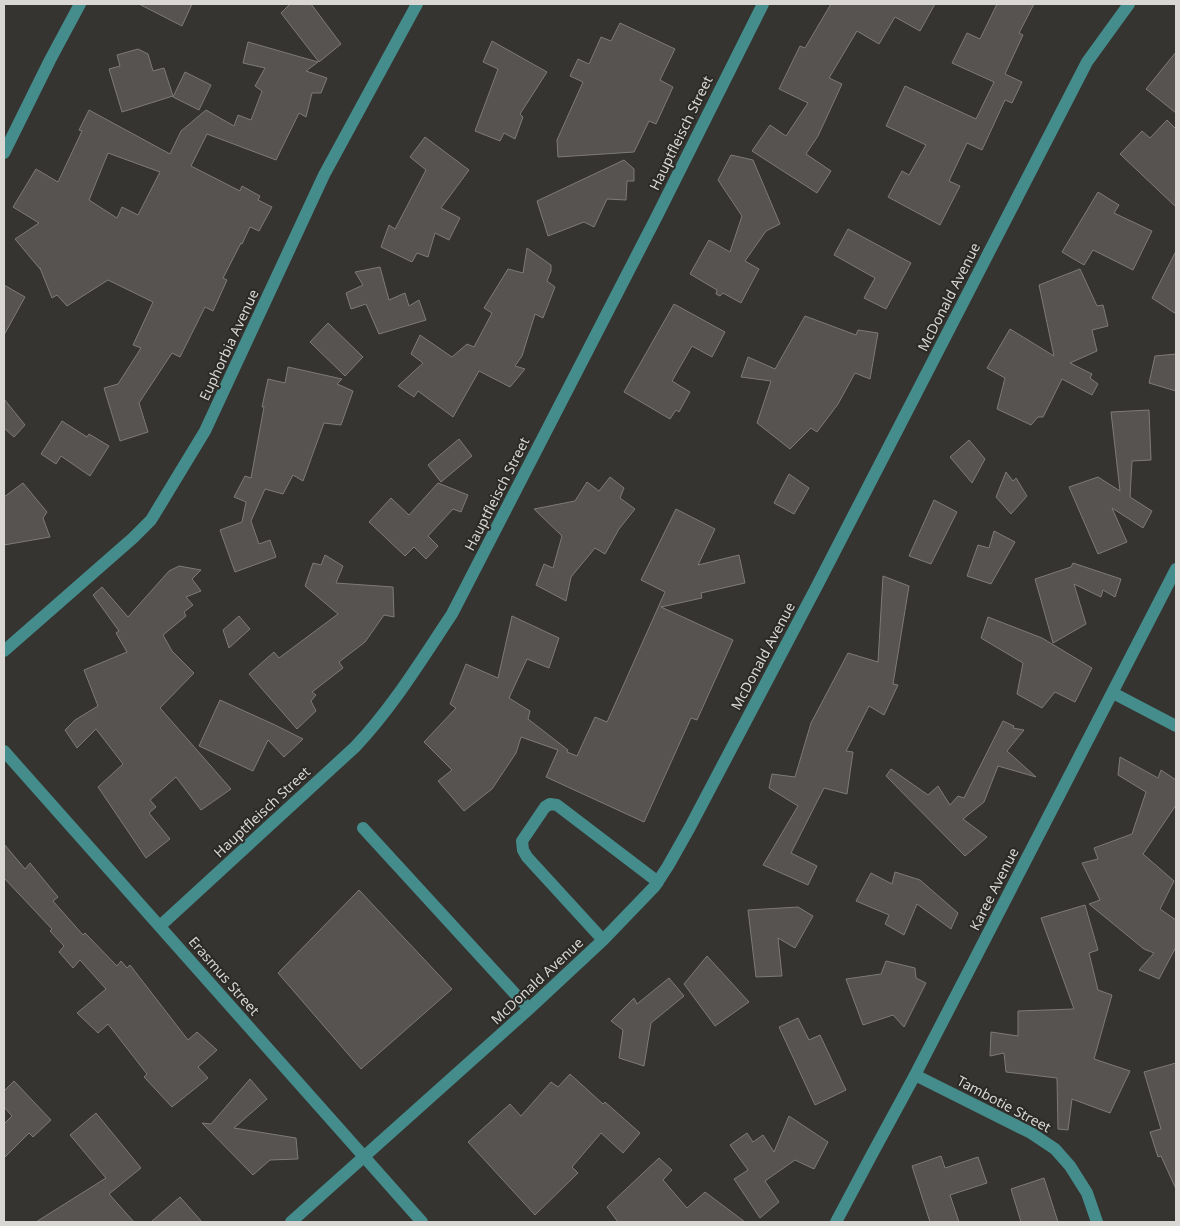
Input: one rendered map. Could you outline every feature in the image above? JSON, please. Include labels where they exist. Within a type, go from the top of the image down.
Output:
[{"type":"street","points":[[4,153],[80,4]]},
{"type":"street","name":"Euphorbia Avenue","points":[[4,651],[133,538],[151,520],[160,507],[205,432],[324,175],[417,4]]},
{"type":"street","name":"Hauptfleisch Street","points":[[160,926],[370,731],[425,656],[452,614],[657,216],[762,4]]},
{"type":"street","name":"McDonald Avenue","points":[[291,1222],[529,1009],[603,940],[658,882],[690,827],[814,592],[1082,70],[1129,4]]},
{"type":"street","name":"Karee Avenue","points":[[836,1222],[1113,694],[1176,569]]},
{"type":"street","points":[[1113,694],[1176,726]]},
{"type":"street","name":"Erasmus Street","points":[[4,750],[422,1222]]},
{"type":"street","points":[[603,940],[527,857],[523,850],[522,841],[545,807],[550,804],[557,805],[658,882]]},
{"type":"street","points":[[363,828],[529,1009]]},
{"type":"street","name":"Tambotie Street","points":[[915,1074],[1031,1133],[1055,1149],[1070,1166],[1087,1193],[1097,1222]]},
{"type":"building","points":[[139,4],[192,4],[182,26]]},
{"type":"building","points":[[290,4],[311,4],[341,44],[319,62],[281,13]]},
{"type":"building","points":[[831,4],[935,4],[920,31],[895,17],[879,44],[857,31],[829,78],[842,84],[818,136],[806,154],[831,171],[817,193],[752,151],[770,125],[786,136],[808,103],[779,89],[800,46],[805,48]]},
{"type":"building","points":[[997,4],[1034,4],[1019,33],[1023,35],[1005,74],[1022,82],[1012,103],[1005,100],[982,150],[967,143],[949,181],[960,186],[940,225],[888,197],[902,171],[909,175],[926,145],[886,126],[905,86],[976,119],[994,82],[952,63],[967,33],[980,39]]},
{"type":"building","points":[[620,23],[675,49],[660,80],[673,87],[656,124],[649,121],[634,152],[558,157],[557,140],[583,82],[570,76],[578,59],[589,64],[601,37],[611,41]]},
{"type":"building","points":[[492,41],[547,72],[520,114],[523,117],[515,139],[504,133],[500,141],[475,131],[498,69],[483,62]]},
{"type":"building","points":[[248,42],[318,62],[306,71],[327,78],[321,93],[312,93],[306,117],[299,113],[276,160],[207,134],[191,166],[240,191],[242,186],[260,196],[258,200],[272,207],[259,231],[250,227],[223,278],[227,280],[213,311],[205,307],[180,357],[172,353],[139,403],[148,432],[120,441],[104,388],[118,384],[141,348],[133,345],[153,302],[108,280],[67,306],[57,295],[52,298],[40,268],[15,239],[39,223],[13,207],[36,169],[58,182],[82,131],[79,130],[89,110],[170,154],[181,131],[206,110],[234,126],[238,115],[251,120],[262,91],[255,86],[265,68],[243,63]],"holes":[[[108,153],[160,172],[138,215],[122,207],[117,218],[89,200]]]},
{"type":"building","points":[[138,49],[148,54],[153,71],[164,68],[173,96],[122,112],[109,69],[120,66],[117,55]]},
{"type":"building","points":[[1176,52],[1176,113],[1146,89]]},
{"type":"building","points":[[185,72],[211,85],[199,110],[173,97]]},
{"type":"building","points":[[1167,120],[1176,129],[1176,207],[1120,154],[1142,131],[1150,138]]},
{"type":"building","points":[[425,137],[469,170],[441,208],[460,218],[449,240],[435,233],[428,257],[417,253],[412,262],[381,247],[389,225],[395,229],[426,170],[410,157]]},
{"type":"building","points":[[731,155],[753,160],[780,224],[766,231],[745,261],[759,269],[741,303],[723,293],[720,296],[716,294],[717,290],[690,274],[709,240],[730,252],[742,216],[718,180]]},
{"type":"building","points":[[624,160],[634,169],[634,181],[627,181],[626,200],[607,199],[594,227],[584,222],[548,236],[537,201]]},
{"type":"building","points":[[1098,192],[1119,205],[1114,213],[1152,231],[1133,270],[1093,250],[1084,265],[1062,252]]},
{"type":"building","points":[[848,229],[911,263],[886,309],[864,298],[875,278],[834,255]]},
{"type":"building","points":[[527,248],[551,265],[547,281],[555,287],[543,318],[535,314],[522,356],[515,366],[525,369],[510,387],[479,371],[453,417],[418,391],[414,397],[398,386],[423,363],[411,354],[420,335],[452,357],[467,344],[474,347],[492,313],[484,308],[508,269],[523,273]]},
{"type":"building","points":[[1176,251],[1176,314],[1152,298]]},
{"type":"building","points":[[380,267],[389,300],[405,293],[409,306],[419,300],[426,320],[379,334],[366,304],[351,309],[346,293],[363,285],[355,272]]},
{"type":"building","points":[[1080,269],[1097,306],[1103,305],[1108,326],[1092,330],[1097,351],[1070,363],[1092,374],[1090,378],[1098,384],[1092,395],[1062,379],[1043,417],[1038,417],[1031,425],[997,409],[1005,378],[987,368],[1010,329],[1054,356],[1039,285]]},
{"type":"building","points":[[4,285],[25,297],[4,335]]},
{"type":"building","points":[[674,304],[725,332],[712,357],[692,346],[672,381],[690,392],[679,412],[676,410],[670,419],[624,392]]},
{"type":"building","points":[[805,316],[856,335],[858,330],[878,333],[870,379],[855,373],[838,404],[817,432],[811,428],[790,449],[757,423],[771,381],[741,377],[748,357],[775,369]]},
{"type":"building","points":[[328,323],[363,357],[345,376],[310,342]]},
{"type":"building","points":[[1176,354],[1176,391],[1149,383],[1155,356]]},
{"type":"building","points":[[288,367],[342,379],[337,384],[353,391],[341,425],[324,423],[303,481],[293,475],[283,494],[265,489],[251,521],[259,544],[270,540],[276,557],[235,572],[220,530],[242,522],[246,502],[234,497],[245,476],[251,478],[268,379],[285,383]]},
{"type":"building","points":[[4,399],[25,425],[14,437],[4,428]]},
{"type":"building","points":[[1149,410],[1151,460],[1132,461],[1130,497],[1152,511],[1143,528],[1112,508],[1127,542],[1098,554],[1069,487],[1098,477],[1120,491],[1111,412]]},
{"type":"building","points":[[62,421],[87,437],[89,434],[109,446],[90,476],[61,456],[56,464],[41,454]]},
{"type":"building","points":[[459,439],[472,456],[441,482],[428,465]]},
{"type":"building","points":[[969,440],[985,459],[972,483],[950,457]]},
{"type":"building","points":[[1006,472],[1013,481],[1016,478],[1027,496],[1011,514],[996,497]]},
{"type":"building","points":[[789,474],[809,488],[794,514],[774,503]]},
{"type":"building","points":[[610,477],[624,488],[620,498],[635,509],[619,529],[605,554],[595,548],[571,577],[566,601],[536,585],[544,564],[553,568],[562,536],[534,509],[575,501],[587,482],[599,491]]},
{"type":"building","points":[[23,483],[47,512],[43,518],[50,537],[4,545],[4,497]]},
{"type":"building","points":[[438,483],[468,495],[461,512],[453,509],[428,536],[438,546],[426,559],[414,547],[405,556],[369,522],[391,498],[409,515]]},
{"type":"building","points":[[934,500],[957,512],[931,564],[909,556]]},
{"type":"building","points":[[676,509],[715,529],[698,565],[739,555],[745,583],[701,593],[702,598],[661,607],[733,640],[697,720],[691,718],[644,822],[546,777],[558,750],[521,737],[516,753],[492,789],[464,811],[438,781],[452,770],[424,742],[456,708],[450,704],[466,664],[498,678],[512,616],[559,638],[549,668],[527,659],[509,698],[530,711],[528,719],[568,750],[567,752],[577,756],[595,717],[607,722],[665,592],[641,580]]},
{"type":"building","points":[[994,531],[1015,542],[991,584],[967,576],[978,545],[989,548]]},
{"type":"building","points":[[325,555],[343,566],[336,583],[393,587],[394,617],[384,615],[365,642],[339,662],[343,668],[312,692],[316,695],[311,701],[316,711],[297,729],[249,674],[274,652],[279,658],[338,614],[305,586],[313,563],[321,565]]},
{"type":"building","points":[[1073,563],[1121,579],[1115,597],[1103,590],[1101,597],[1074,584],[1086,624],[1053,643],[1035,579],[1071,567]]},
{"type":"building","points":[[179,566],[201,570],[192,579],[201,591],[186,597],[193,605],[184,612],[186,616],[163,635],[172,651],[194,673],[160,708],[231,789],[201,810],[176,777],[150,800],[156,807],[149,813],[170,839],[146,858],[98,787],[123,764],[96,729],[77,748],[65,730],[75,720],[98,706],[84,670],[127,652],[116,633],[119,631],[93,595],[102,587],[128,617],[169,571]]},
{"type":"building","points":[[883,576],[909,586],[893,684],[898,685],[884,715],[869,706],[846,751],[853,752],[847,794],[824,788],[791,853],[817,866],[808,885],[763,865],[798,806],[769,788],[772,774],[795,777],[811,723],[848,653],[878,662]]},
{"type":"building","points":[[239,616],[250,629],[229,648],[223,630]]},
{"type":"building","points":[[988,617],[1042,638],[1092,668],[1075,702],[1055,692],[1042,708],[1017,694],[1023,663],[981,638]]},
{"type":"building","points":[[220,700],[303,739],[284,757],[268,740],[253,771],[199,746]]},
{"type":"building","points":[[1003,721],[1014,726],[1013,728],[1024,730],[1007,751],[1036,777],[998,766],[984,802],[963,819],[987,837],[965,856],[886,776],[891,769],[928,795],[938,786],[950,805],[958,796],[964,798]]},
{"type":"building","points":[[1120,757],[1158,778],[1161,770],[1176,780],[1176,805],[1143,854],[1174,881],[1160,909],[1176,920],[1176,947],[1159,979],[1139,970],[1154,953],[1144,949],[1089,904],[1100,900],[1082,863],[1098,859],[1094,848],[1132,834],[1146,792],[1118,775]]},
{"type":"building","points":[[4,844],[25,869],[30,863],[58,897],[53,901],[83,935],[85,933],[117,966],[121,961],[127,968],[130,965],[188,1040],[197,1032],[217,1050],[198,1067],[208,1078],[172,1107],[144,1077],[147,1074],[108,1024],[98,1033],[77,1013],[106,989],[80,960],[73,968],[59,952],[64,946],[50,931],[52,929],[4,878]]},
{"type":"building","points":[[895,872],[920,880],[958,913],[951,929],[917,904],[904,935],[885,924],[889,915],[856,901],[871,873],[892,884]]},
{"type":"building","points":[[359,890],[452,989],[361,1069],[278,973]]},
{"type":"building","points":[[1085,905],[1098,950],[1089,953],[1098,990],[1112,995],[1094,1059],[1130,1071],[1110,1113],[1072,1099],[1068,1130],[1058,1129],[1057,1078],[1006,1072],[1004,1053],[990,1056],[991,1032],[1018,1036],[1018,1011],[1074,1009],[1041,918]]},
{"type":"building","points":[[798,907],[813,916],[795,948],[778,938],[782,976],[756,977],[748,910]]},
{"type":"building","points":[[707,956],[749,1002],[715,1026],[684,984]]},
{"type":"building","points":[[886,961],[915,968],[916,978],[926,983],[904,1027],[893,1015],[863,1025],[846,979],[881,974]]},
{"type":"building","points":[[669,978],[684,996],[651,1023],[644,1066],[619,1058],[623,1030],[611,1021],[634,998],[637,1004]]},
{"type":"building","points":[[798,1018],[809,1040],[820,1035],[846,1090],[815,1105],[779,1027]]},
{"type":"building","points":[[1176,1063],[1176,1189],[1161,1156],[1158,1157],[1150,1132],[1161,1129],[1144,1072]]},
{"type":"building","points":[[570,1074],[603,1104],[605,1102],[640,1133],[623,1153],[601,1133],[572,1167],[578,1173],[535,1215],[468,1142],[510,1104],[521,1116],[551,1082],[558,1087]]},
{"type":"building","points":[[250,1079],[267,1099],[234,1128],[296,1138],[298,1159],[270,1160],[253,1175],[202,1123],[211,1124]]},
{"type":"building","points":[[14,1081],[51,1120],[33,1137],[29,1133],[4,1158],[4,1124],[12,1116],[4,1107],[4,1091]]},
{"type":"building","points":[[96,1113],[141,1168],[109,1194],[134,1222],[36,1222],[106,1178],[70,1135]]},
{"type":"building","points":[[789,1116],[828,1142],[814,1169],[795,1160],[765,1181],[779,1202],[760,1218],[734,1179],[748,1170],[730,1145],[747,1133],[753,1142],[763,1135],[774,1152]]},
{"type":"building","points":[[941,1156],[945,1168],[978,1157],[987,1183],[950,1195],[959,1222],[930,1222],[912,1166]]},
{"type":"building","points":[[659,1158],[672,1170],[663,1180],[687,1208],[705,1192],[745,1222],[618,1222],[607,1207]]},
{"type":"building","points":[[1044,1178],[1058,1222],[1021,1222],[1011,1189]]},
{"type":"building","points":[[180,1197],[202,1222],[151,1222]]}]
